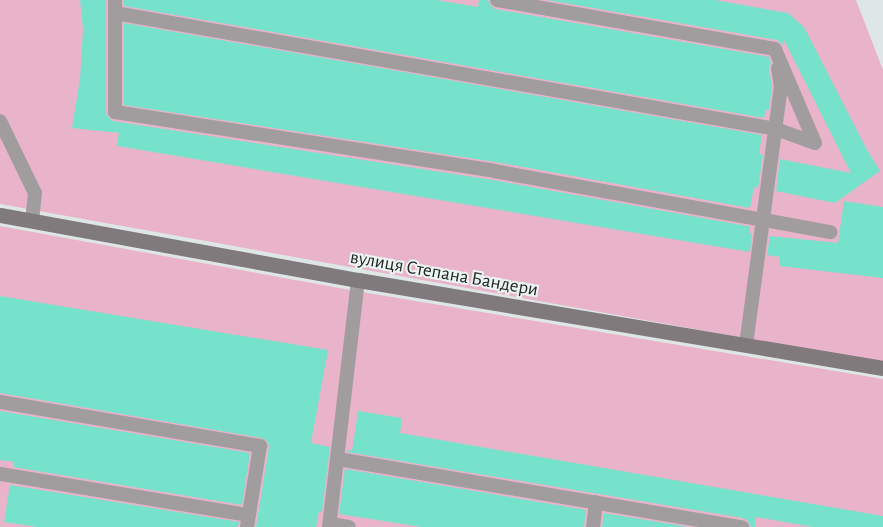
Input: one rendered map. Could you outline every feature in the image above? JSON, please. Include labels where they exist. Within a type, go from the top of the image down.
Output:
[{"type":"main road","name":"вулиця Степана Бандери","points":[[0,215],[358,280],[883,368]]},
{"type":"lane","points":[[496,0],[775,49]]},
{"type":"lane","points":[[775,49],[815,143],[776,129],[115,6],[115,112],[494,171],[831,232]]},
{"type":"lane","points":[[746,345],[781,87],[775,49]]},
{"type":"lane","points":[[0,121],[34,193],[32,221]]},
{"type":"lane","points":[[349,527],[330,526],[358,280]]},
{"type":"lane","points":[[0,402],[260,446],[248,521],[0,474]]},
{"type":"lane","points":[[338,459],[742,527]]},
{"type":"lane","points":[[593,527],[596,502]]},
{"type":"shaded area","points":[[0,0],[856,0],[883,70],[883,363],[0,204]]},
{"type":"shaded area","points":[[0,226],[356,291],[883,379],[883,527],[0,527]]},
{"type":"building","points":[[80,0],[106,0],[106,112],[107,116],[113,121],[493,180],[750,226],[749,233],[752,234],[750,252],[117,146],[119,133],[72,128],[80,79],[83,29]]},
{"type":"building","points":[[124,0],[436,0],[478,7],[479,0],[488,0],[495,9],[769,57],[772,87],[769,110],[766,110],[764,118],[124,6]]},
{"type":"building","points":[[547,0],[714,0],[788,13],[804,27],[866,148],[880,171],[835,203],[776,191],[780,159],[851,173],[784,40],[783,45],[777,40]]},
{"type":"building","points":[[124,23],[762,135],[759,154],[763,155],[758,188],[754,187],[750,208],[495,162],[124,105]]},
{"type":"building","points":[[844,201],[883,207],[883,278],[779,266],[780,257],[767,255],[770,236],[838,243]]},
{"type":"building","points":[[0,296],[328,350],[311,443],[330,447],[322,512],[319,511],[316,527],[256,527],[269,447],[268,442],[262,438],[0,393]]},
{"type":"building","points":[[0,411],[250,453],[242,505],[13,467],[14,462],[0,460]]},
{"type":"building","points":[[358,411],[402,418],[400,433],[883,516],[883,527],[813,527],[756,517],[755,527],[751,527],[748,521],[743,518],[347,452],[347,450],[352,451]]},
{"type":"building","points":[[345,469],[586,510],[584,527],[422,527],[339,514]]},
{"type":"building","points":[[10,485],[239,522],[238,527],[37,527],[4,522]]},
{"type":"building","points":[[604,513],[689,527],[602,527]]}]
